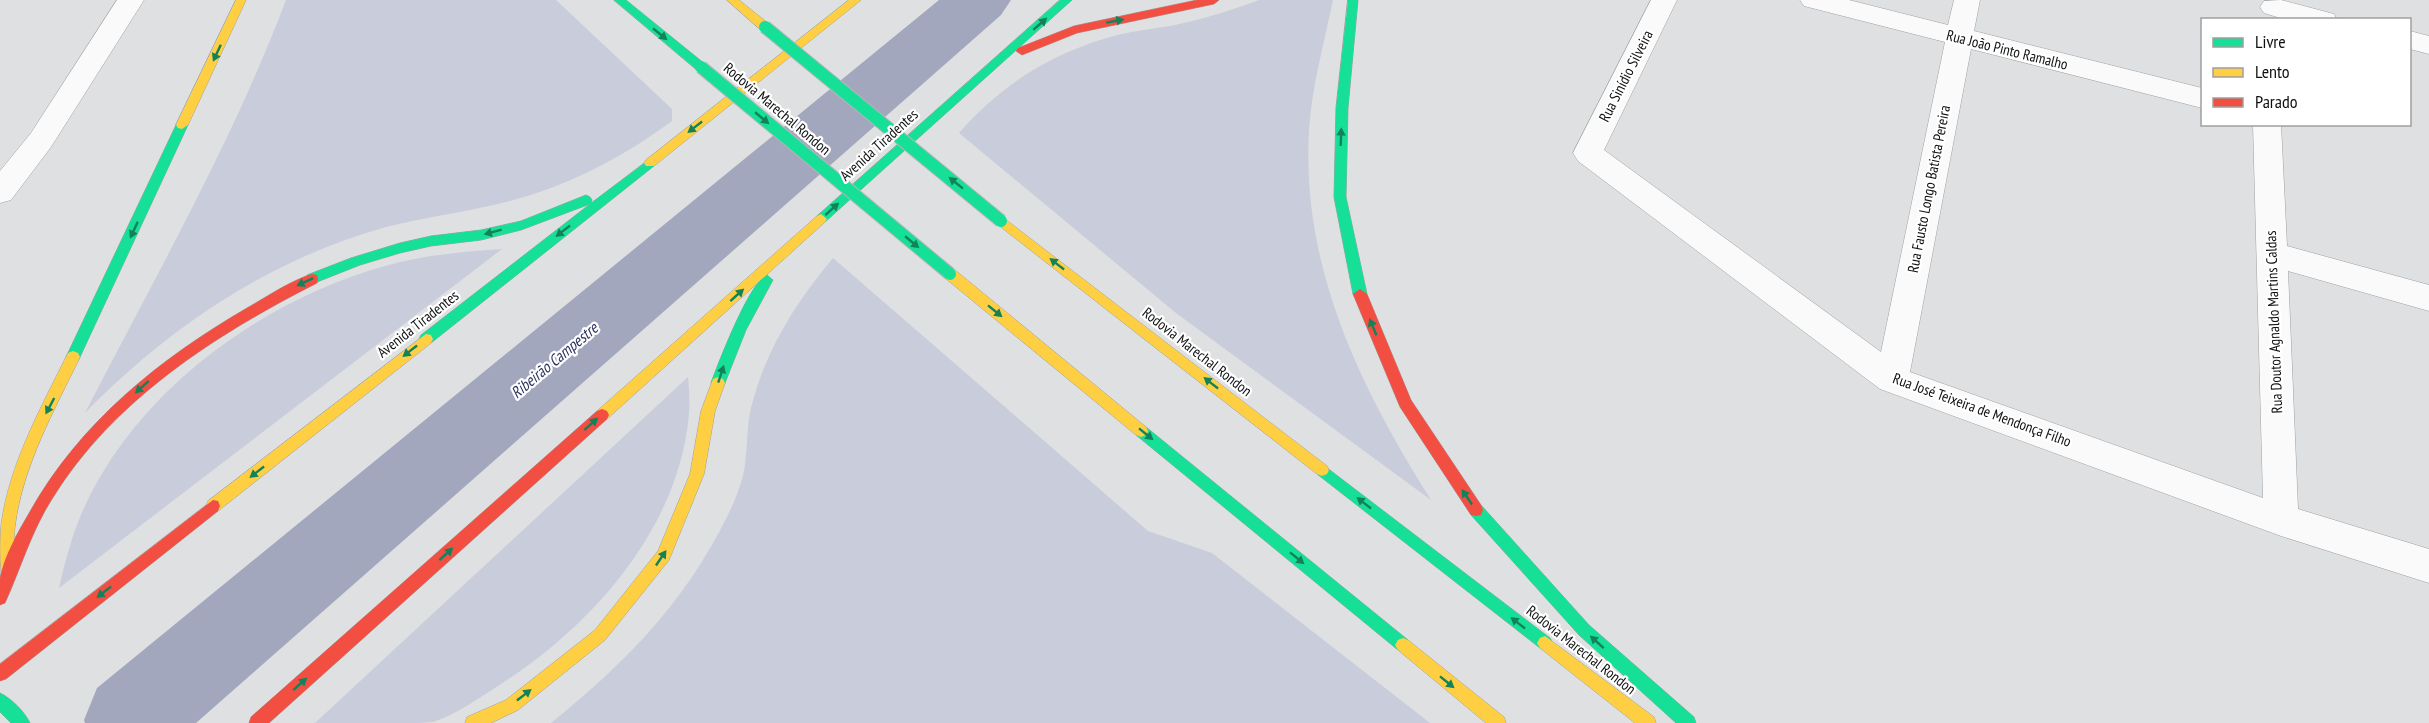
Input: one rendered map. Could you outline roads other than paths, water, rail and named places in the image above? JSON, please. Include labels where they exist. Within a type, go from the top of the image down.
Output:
[{"type":"main road","points":[[8,572],[8,526],[17,481],[34,435],[57,391],[241,0]]},
{"type":"main road","name":"Rodovia Marechal Rondon","points":[[619,0],[1498,723]]},
{"type":"main road","name":"Rodovia Marechal Rondon","points":[[732,0],[1001,220],[1647,723]]},
{"type":"main road","name":"Avenida Tiradentes","points":[[257,723],[1067,0]]},
{"type":"main road","points":[[984,73],[1014,54],[1047,39],[1082,28],[1167,13],[1214,0]]},
{"type":"main road","points":[[1353,0],[1342,108],[1340,197],[1360,296],[1405,403],[1480,515],[1584,630],[1688,723]]},
{"type":"main road","name":"Avenida Tiradentes","points":[[0,674],[852,2]]},
{"type":"main road","points":[[0,598],[8,572],[34,517],[69,465],[110,416],[158,373],[209,334],[263,302],[319,275],[376,255],[432,242],[487,234],[570,208],[642,168]]},
{"type":"main road","points":[[473,723],[512,705],[600,635],[664,555],[697,474],[708,411],[728,353],[755,298],[789,248]]},
{"type":"main road","points":[[3,703],[22,723]]},
{"type":"street","points":[[0,192],[41,140],[132,0]]},
{"type":"street","name":"Rua Sinídio Silveira","points":[[1588,153],[1664,0]]},
{"type":"street","name":"Rua João Pinto Ramalho","points":[[1813,0],[2201,98]]},
{"type":"street","name":"Rua Fausto Longo Batista Pereira","points":[[1892,379],[1967,0]]},
{"type":"street","points":[[2273,9],[2315,18]]},
{"type":"street","points":[[2411,40],[2429,45]]},
{"type":"street","name":"Rua Doutor Agnaldo Martins Caldas","points":[[2267,126],[2281,520]]},
{"type":"street","name":"Rua José Teixeira de Mendonça Filho","points":[[1588,153],[1892,379],[2281,520],[2429,566]]},
{"type":"street","points":[[2272,254],[2429,298]]},
{"type":"waterway","name":"Ribeirão Campestre","points":[[130,720],[979,0]]}]
